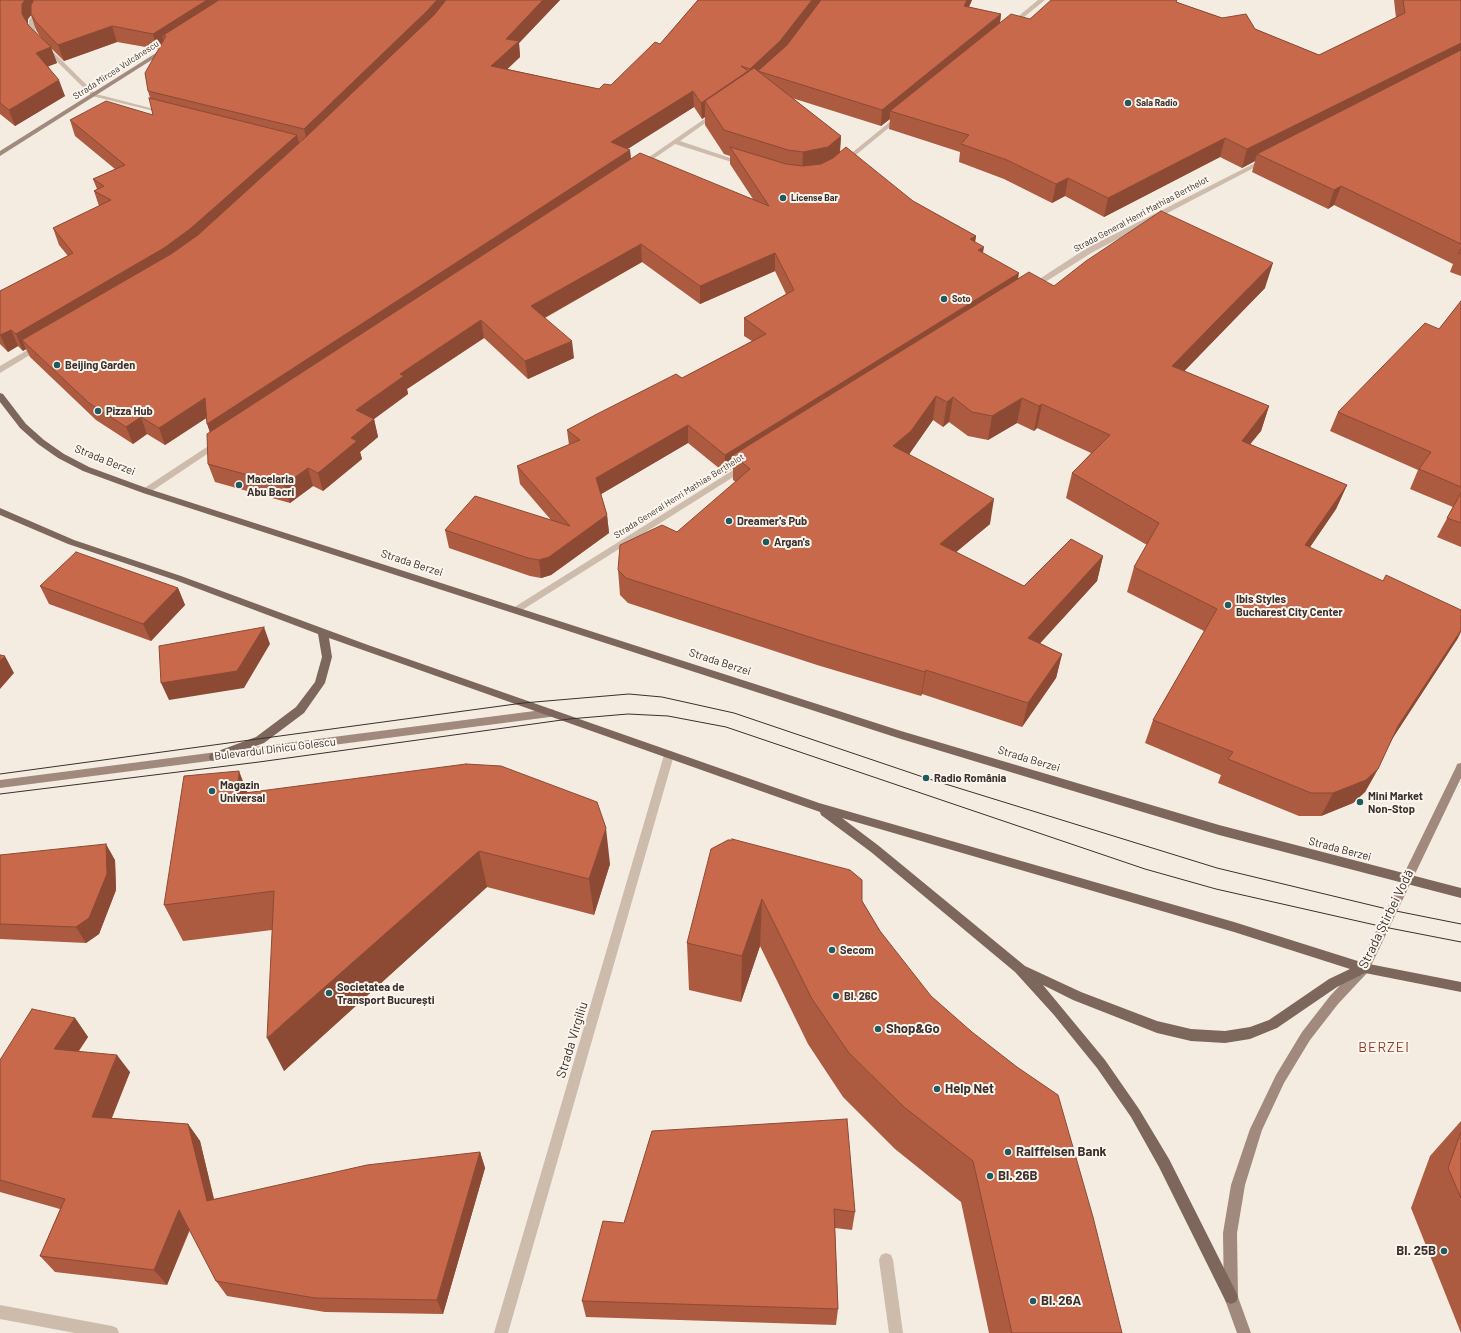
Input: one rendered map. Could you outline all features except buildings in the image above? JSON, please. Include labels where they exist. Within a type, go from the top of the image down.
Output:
[{"type":"main road","name":"Strada Mircea Vulcănescu","points":[[0,154],[174,43]]},
{"type":"main road","name":"Strada Berzei","points":[[0,396],[24,426],[41,442],[61,456],[86,469],[146,491],[901,735],[1219,830],[1405,880],[1461,893]]},
{"type":"main road","points":[[0,510],[16,519],[72,542],[178,578],[323,632],[818,807],[1234,927],[1364,968],[1461,987]]},
{"type":"main road","points":[[214,757],[260,740],[300,710],[320,683],[327,657],[323,632]]},
{"type":"main road","name":"Bulevardul Dinicu Golescu","points":[[0,784],[550,713]]},
{"type":"main road","name":"Strada Știrbei Vodă","points":[[1244,1333],[1232,1297],[1230,1233],[1238,1184],[1256,1129],[1280,1079],[1306,1036],[1334,1000],[1364,968],[1405,880],[1461,767]]},
{"type":"main road","points":[[818,807],[875,849],[1019,968],[1072,1027],[1101,1064],[1135,1113],[1164,1163],[1232,1297]]},
{"type":"main road","points":[[1019,968],[1077,996],[1157,1027],[1191,1035],[1225,1037],[1250,1033],[1274,1024],[1333,983],[1364,968]]},
{"type":"street","points":[[50,0],[38,11],[32,20],[32,30],[38,40],[94,95],[171,114]]},
{"type":"street","points":[[1005,30],[1042,0]]},
{"type":"street","points":[[634,170],[725,107]]},
{"type":"street","points":[[837,168],[906,111]]},
{"type":"street","points":[[675,142],[749,166]]},
{"type":"street","name":"Strada General Henri Mathias Berthelot","points":[[1023,292],[1090,250],[1272,157]]},
{"type":"street","points":[[0,370],[44,344]]},
{"type":"street","points":[[146,491],[229,435]]},
{"type":"street","name":"Strada General Henri Mathias Berthelot","points":[[516,610],[752,462]]},
{"type":"street","name":"Strada Virgiliu","points":[[501,1333],[670,755]]},
{"type":"street","points":[[886,1260],[896,1333]]},
{"type":"street","points":[[0,1312],[112,1333]]},
{"type":"tram line","points":[[0,774],[523,703],[629,694],[662,697],[734,713],[926,778],[1217,868],[1391,910],[1461,924]]},
{"type":"tram line","points":[[0,794],[259,762],[569,719],[628,714],[668,716],[726,727],[1145,869],[1216,889],[1384,927],[1461,942]]},
{"type":"place","name":"Sala Radio","points":[[1128,103]]},
{"type":"place","name":"License Bar","points":[[783,198]]},
{"type":"place","name":"Soto","points":[[944,299]]},
{"type":"place","name":"Beijing Garden","points":[[57,365]]},
{"type":"place","name":"Pizza Hub","points":[[98,411]]},
{"type":"place","name":"Macelaria Abu Bacri","points":[[239,485]]},
{"type":"place","name":"Dreamer's Pub","points":[[729,521]]},
{"type":"place","name":"Argan's","points":[[766,542]]},
{"type":"place","name":"Ibis Styles Bucharest City Center","points":[[1228,605]]},
{"type":"place","name":"Radio România","points":[[926,778]]},
{"type":"place","name":"Magazin Universal","points":[[212,791]]},
{"type":"place","name":"Mini Market Non-Stop","points":[[1360,802]]},
{"type":"place","name":"Secom","points":[[832,950]]},
{"type":"place","name":"Societatea de Transport București","points":[[329,993]]},
{"type":"place","name":"Bl. 26C","points":[[836,996]]},
{"type":"place","name":"Shop&Go","points":[[878,1029]]},
{"type":"place","name":"Help Net","points":[[937,1089]]},
{"type":"place","name":"Raiffeisen Bank","points":[[1008,1152]]},
{"type":"place","name":"Bl. 26B","points":[[990,1176]]},
{"type":"place","name":"Bl. 25B","points":[[1444,1251]]},
{"type":"place","name":"Bl. 26A","points":[[1033,1301]]},
{"type":"district","name":"BERZEI","points":[[1384,1047]]}]
